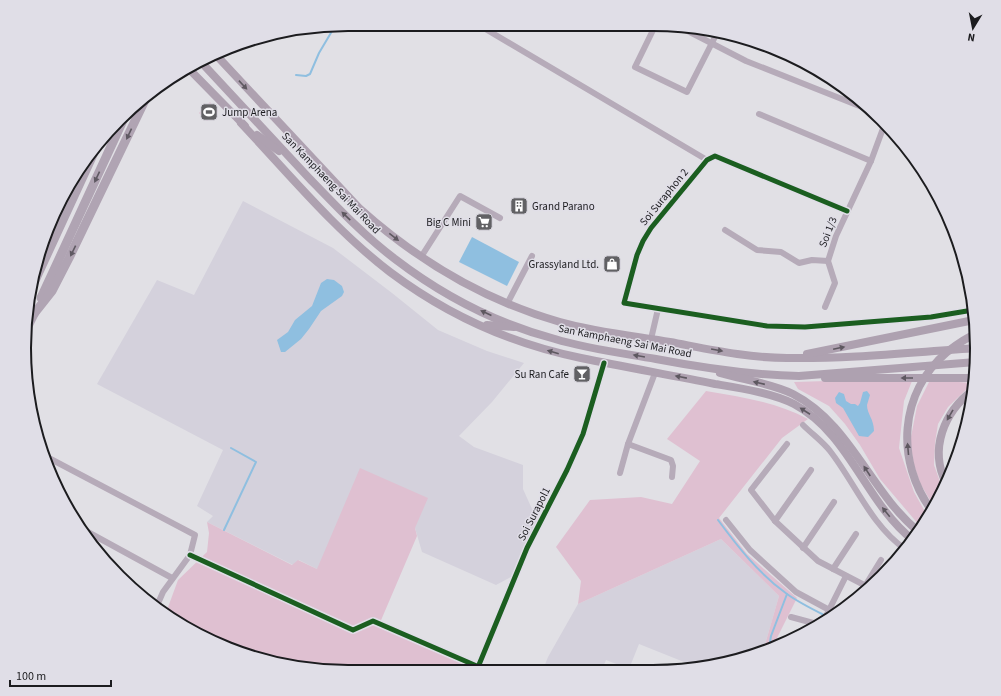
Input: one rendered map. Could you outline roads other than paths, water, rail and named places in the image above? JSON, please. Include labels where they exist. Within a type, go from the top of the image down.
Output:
[{"type":"main road","name":"San Kamphaeng Sai Mai Road","points":[[219,59],[360,208],[381,227],[421,258],[465,284],[507,304],[562,322],[743,355],[787,358],[879,355],[970,349]]},
{"type":"main road","name":"San Kamphaeng Sai Mai Road","points":[[204,66],[294,162],[360,229],[394,259],[435,286],[473,307],[522,328],[580,346],[691,366],[748,373],[799,376],[969,362]]},
{"type":"main road","points":[[192,72],[346,233],[376,261],[409,286],[431,300],[478,325],[539,348],[600,362],[766,394],[793,403],[826,427],[876,500],[899,528],[908,536]]},
{"type":"main road","points":[[33,315],[52,290],[70,258],[141,108]]},
{"type":"main road","points":[[241,124],[294,162]]},
{"type":"main road","points":[[33,314],[119,130]]},
{"type":"main road","points":[[43,264],[87,169]]},
{"type":"main road","points":[[360,229],[376,261]]},
{"type":"main road","points":[[787,358],[968,321]]},
{"type":"main road","points":[[478,325],[522,328]]},
{"type":"main road","points":[[928,505],[914,480],[910,467],[907,442],[911,407],[924,379],[939,360],[958,344],[970,338]]},
{"type":"main road","points":[[580,346],[600,362]]},
{"type":"main road","points":[[691,366],[780,389],[814,407],[829,420],[843,436],[876,485],[905,522],[914,528]]},
{"type":"main road","points":[[799,376],[837,378],[968,378]]},
{"type":"main road","points":[[943,475],[939,457],[939,446],[943,431],[949,416],[966,397]]},
{"type":"street","points":[[489,31],[707,160]]},
{"type":"street","points":[[653,31],[635,67],[687,92],[715,37]]},
{"type":"street","points":[[694,34],[746,60],[855,104]]},
{"type":"street","points":[[759,114],[871,161]]},
{"type":"street","name":"Soi 1/3","points":[[826,307],[835,282],[828,261],[836,236],[871,161],[882,130]]},
{"type":"street","name":"Soi Suraphon 2","points":[[658,309],[624,303],[637,255],[651,228],[707,160],[715,156],[848,211]]},
{"type":"street","points":[[421,258],[460,196],[500,218]]},
{"type":"street","points":[[725,230],[757,250],[781,252],[799,263],[812,260],[828,261]]},
{"type":"street","points":[[507,304],[532,256]]},
{"type":"street","points":[[652,339],[658,309],[744,323],[788,327],[806,327],[930,317],[967,311]]},
{"type":"street","name":"Soi Surapol1","points":[[480,665],[527,548],[567,470],[583,434],[600,362]]},
{"type":"street","points":[[620,473],[628,444],[655,373]]},
{"type":"street","points":[[803,425],[824,445],[853,485],[868,510],[901,545]]},
{"type":"street","points":[[824,445],[833,436]]},
{"type":"street","points":[[628,444],[671,460],[673,466],[672,477]]},
{"type":"street","points":[[787,444],[751,490],[775,521],[818,561],[863,585]]},
{"type":"street","points":[[51,459],[195,535],[190,554],[172,578],[159,602]]},
{"type":"street","points":[[775,521],[811,470]]},
{"type":"street","points":[[803,548],[834,502]]},
{"type":"street","points":[[726,520],[750,550],[796,592],[828,613]]},
{"type":"street","points":[[92,534],[172,578]]},
{"type":"street","points":[[833,569],[856,534]]},
{"type":"street","points":[[190,554],[353,630],[373,621],[467,665]]},
{"type":"street","points":[[873,576],[881,560]]},
{"type":"street","points":[[830,611],[846,576]]},
{"type":"street","points":[[790,617],[812,623]]},
{"type":"water","points":[[472,237],[519,262],[507,286],[459,262]]},
{"type":"water","points":[[327,279],[334,280],[342,286],[344,292],[342,296],[321,311],[301,339],[285,352],[281,352],[277,340],[288,332],[295,320],[312,306],[321,283]]},
{"type":"water","points":[[867,391],[870,395],[867,408],[873,423],[874,431],[868,437],[859,436],[843,408],[836,403],[835,398],[839,392],[844,394],[846,401],[858,406],[863,392]]},
{"type":"waterway","points":[[296,75],[306,76],[310,74],[319,53],[332,32]]},
{"type":"waterway","points":[[224,530],[256,462],[231,448]]},
{"type":"waterway","points":[[718,520],[741,550],[767,578],[791,597],[824,615]]},
{"type":"waterway","points":[[770,643],[787,594]]},
{"type":"place","name":"Jump Arena","points":[[209,112]]},
{"type":"place","name":"Grand Parano","points":[[519,206]]},
{"type":"place","name":"Big C Mini","points":[[484,222]]},
{"type":"place","name":"Grassyland Ltd.","points":[[612,264]]},
{"type":"place","name":"Su Ran Cafe","points":[[582,374]]}]
